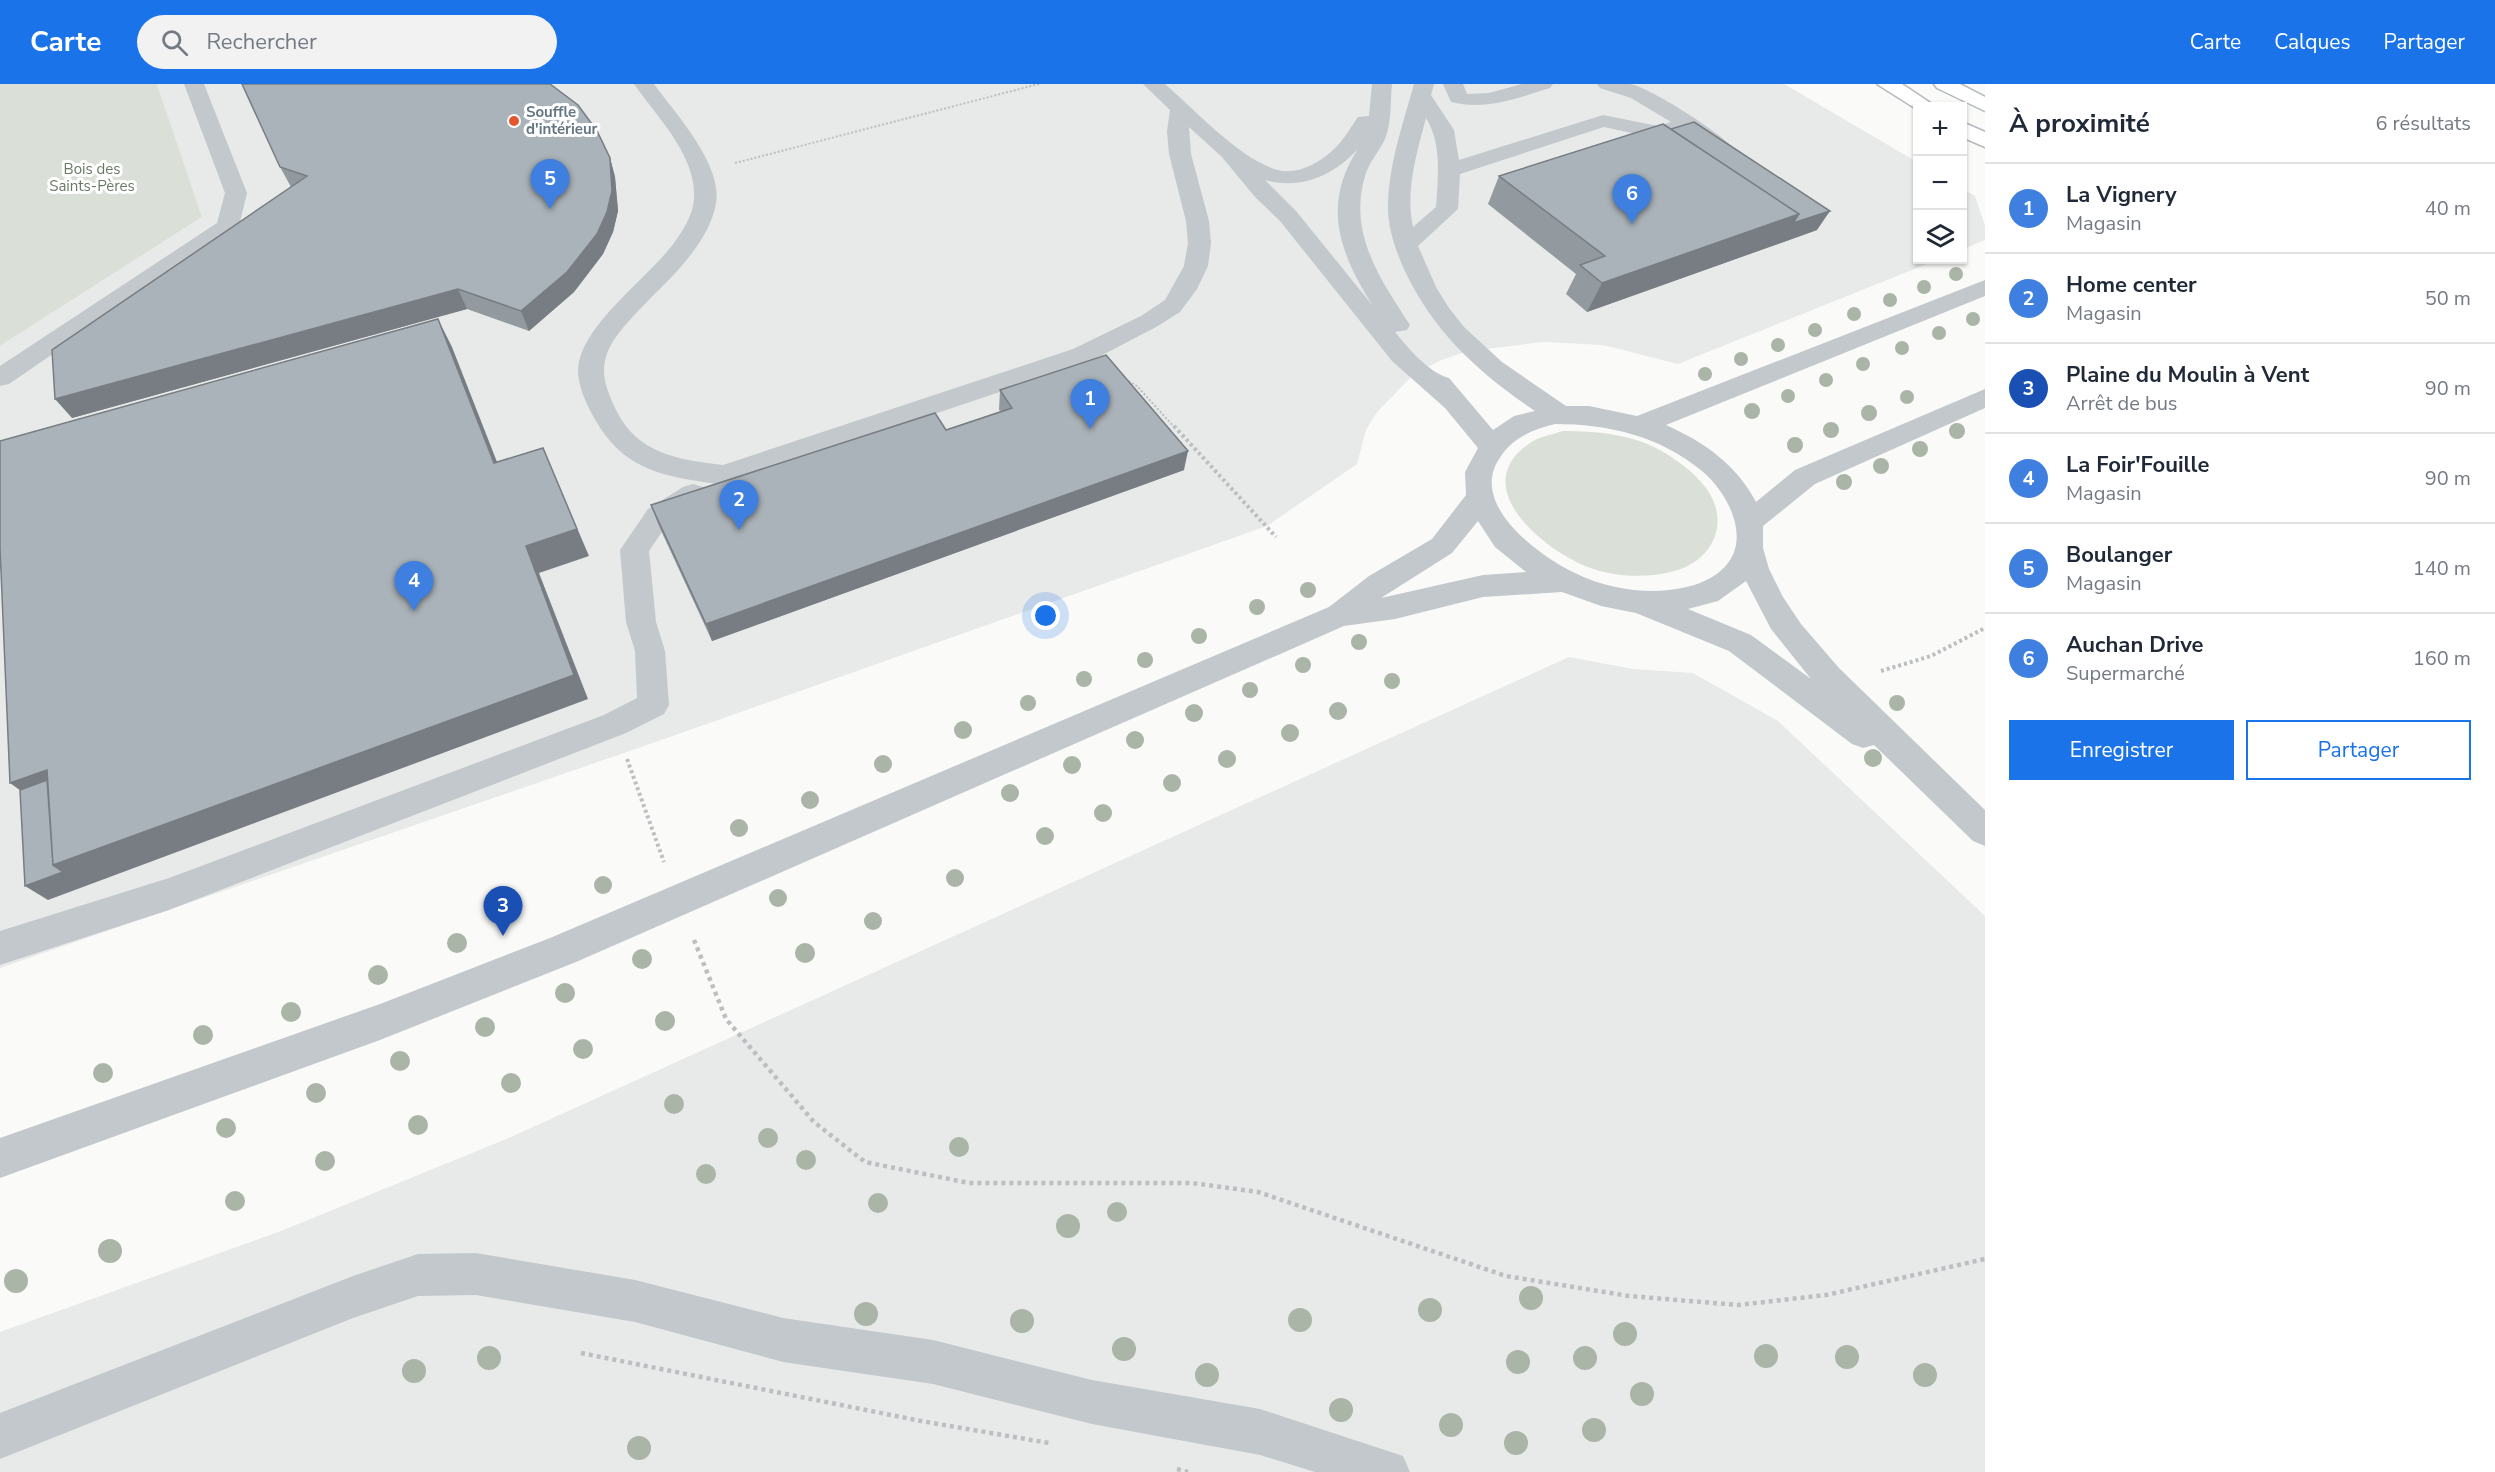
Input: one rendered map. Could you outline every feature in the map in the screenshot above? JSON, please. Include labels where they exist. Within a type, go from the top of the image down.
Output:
[{"type":"main road","points":[[1887,84],[1919,102]]},
{"type":"main road","points":[[1944,84],[1985,105]]},
{"type":"main road","points":[[1967,131],[1985,141]]},
{"type":"street","points":[[0,378],[228,226],[236,193],[194,84]]},
{"type":"street","points":[[644,84],[696,158],[701,172],[705,201],[697,224],[675,257],[604,335],[592,362],[593,382],[613,429],[636,454],[672,468],[724,475]]},
{"type":"street","points":[[1153,84],[1230,152],[1263,192],[1288,216],[1317,255],[1401,355],[1453,401]]},
{"type":"street","points":[[1453,84],[1458,98],[1467,101],[1483,100],[1543,84]]},
{"type":"street","points":[[1607,84],[1636,94],[1743,162]]},
{"type":"street","points":[[1230,152],[1269,174],[1297,178],[1311,174],[1325,166],[1354,141],[1381,85]]},
{"type":"street","points":[[1381,85],[1381,115],[1375,138],[1354,175],[1347,214],[1352,241],[1364,272],[1386,308],[1453,401],[1491,445]]},
{"type":"street","points":[[1406,245],[1447,208],[1449,170],[1444,130],[1423,90]]},
{"type":"street","points":[[1423,90],[1401,185],[1399,211],[1406,245],[1421,284],[1442,318],[1465,345],[1492,370],[1560,415]]},
{"type":"street","points":[[0,948],[169,894],[615,724],[653,705],[650,651],[641,622],[634,550],[658,516],[724,475],[1093,349],[1139,328],[1174,305],[1197,271],[1201,237],[1198,215],[1182,164],[1176,126],[1181,107]]},
{"type":"street","points":[[1449,170],[1603,121],[1659,133],[1686,124]]},
{"type":"street","points":[[1640,425],[1706,401],[1985,287]]},
{"type":"street","points":[[1640,602],[1679,600],[1712,591],[1736,573],[1749,536],[1805,477],[1985,398]]},
{"type":"street","points":[[1937,788],[1740,643],[1640,602],[1600,595],[1561,581],[1522,558],[1494,528],[1479,498],[1478,469],[1491,445],[1508,430],[1532,420],[1560,415],[1599,416],[1640,425],[1679,442],[1712,464],[1737,492],[1749,536],[1782,621],[1846,695],[1937,788],[1985,831]]},
{"type":"street","points":[[0,1158],[380,1022],[563,950],[1340,615],[1379,584],[1442,546],[1462,524],[1479,498]]},
{"type":"street","points":[[1340,615],[1395,608],[1483,586],[1561,581]]},
{"type":"street","points":[[0,1436],[353,1297],[418,1275],[476,1274],[635,1301],[783,1340],[933,1362],[1092,1402],[1260,1432],[1387,1472]]},
{"type":"path","points":[[701,172],[1039,84]]},
{"type":"path","points":[[1093,349],[1137,386],[1276,537]]},
{"type":"path","points":[[1880,671],[1931,656],[1985,628]]},
{"type":"path","points":[[615,724],[668,872]]},
{"type":"path","points":[[694,938],[726,1019],[814,1122],[865,1162],[969,1183],[1192,1183],[1258,1192],[1506,1276],[1629,1296],[1738,1305],[1826,1295],[1985,1259]]},
{"type":"path","points":[[581,1353],[921,1421],[1060,1445]]},
{"type":"path","points":[[1167,1467],[1188,1472]]},
{"type":"shaded area","points":[[157,84],[1784,84],[1913,160],[1913,264],[1927,264],[1678,364],[1603,345],[1544,342],[1468,351],[1439,361],[1413,375],[1377,412],[1366,430],[1357,464],[1267,526],[650,744],[0,968],[0,346],[202,217]]},
{"type":"shaded area","points":[[1967,191],[1975,196],[1985,226],[1985,240],[1967,247]]},
{"type":"shaded area","points":[[1569,657],[1633,669],[1693,673],[1778,721],[1985,916],[1985,1472],[0,1472],[0,1332],[281,1231],[511,1137]]},
{"type":"green space","name":"Bois des Saints-Pères","points":[[0,84],[157,84],[202,217],[0,346]]},
{"type":"green space","points":[[1563,431],[1601,433],[1637,440],[1660,450],[1685,467],[1706,488],[1717,514],[1717,527],[1708,549],[1699,559],[1674,571],[1629,576],[1595,570],[1567,557],[1548,544],[1530,529],[1516,512],[1507,494],[1506,476],[1514,458],[1533,441]]},
{"type":"building","points":[[242,84],[550,84],[578,105],[597,131],[610,158],[612,191],[607,212],[597,234],[567,272],[521,311],[458,289],[55,399],[52,350],[307,176],[280,167]]},
{"type":"building","points":[[1694,122],[1830,211],[1793,223],[1799,214],[1671,129]]},
{"type":"building","points":[[1663,124],[1799,214],[1602,283],[1580,265],[1605,256],[1499,176]]},
{"type":"building","points":[[438,319],[494,463],[543,448],[577,529],[526,546],[574,675],[53,865],[47,770],[10,783],[0,548],[0,441]]},
{"type":"building","points":[[1106,355],[1188,451],[706,624],[651,505],[935,413],[946,430],[1012,408],[1000,390]]},
{"type":"building","points":[[47,780],[53,865],[63,872],[25,886],[20,790]]},
{"type":"place","name":"Souffle d'intérieur","points":[[514,121]]},
{"type":"place","name":"Boulanger","points":[[550,209]]},
{"type":"place","name":"Auchan Drive","points":[[1632,224]]},
{"type":"place","name":"La Vignery","points":[[1090,429]]},
{"type":"place","name":"Home center","points":[[739,530]]},
{"type":"place","name":"La Foir'Fouille","points":[[414,611]]},
{"type":"place","name":"Plaine du Moulin à Vent","points":[[503,936]]}]
